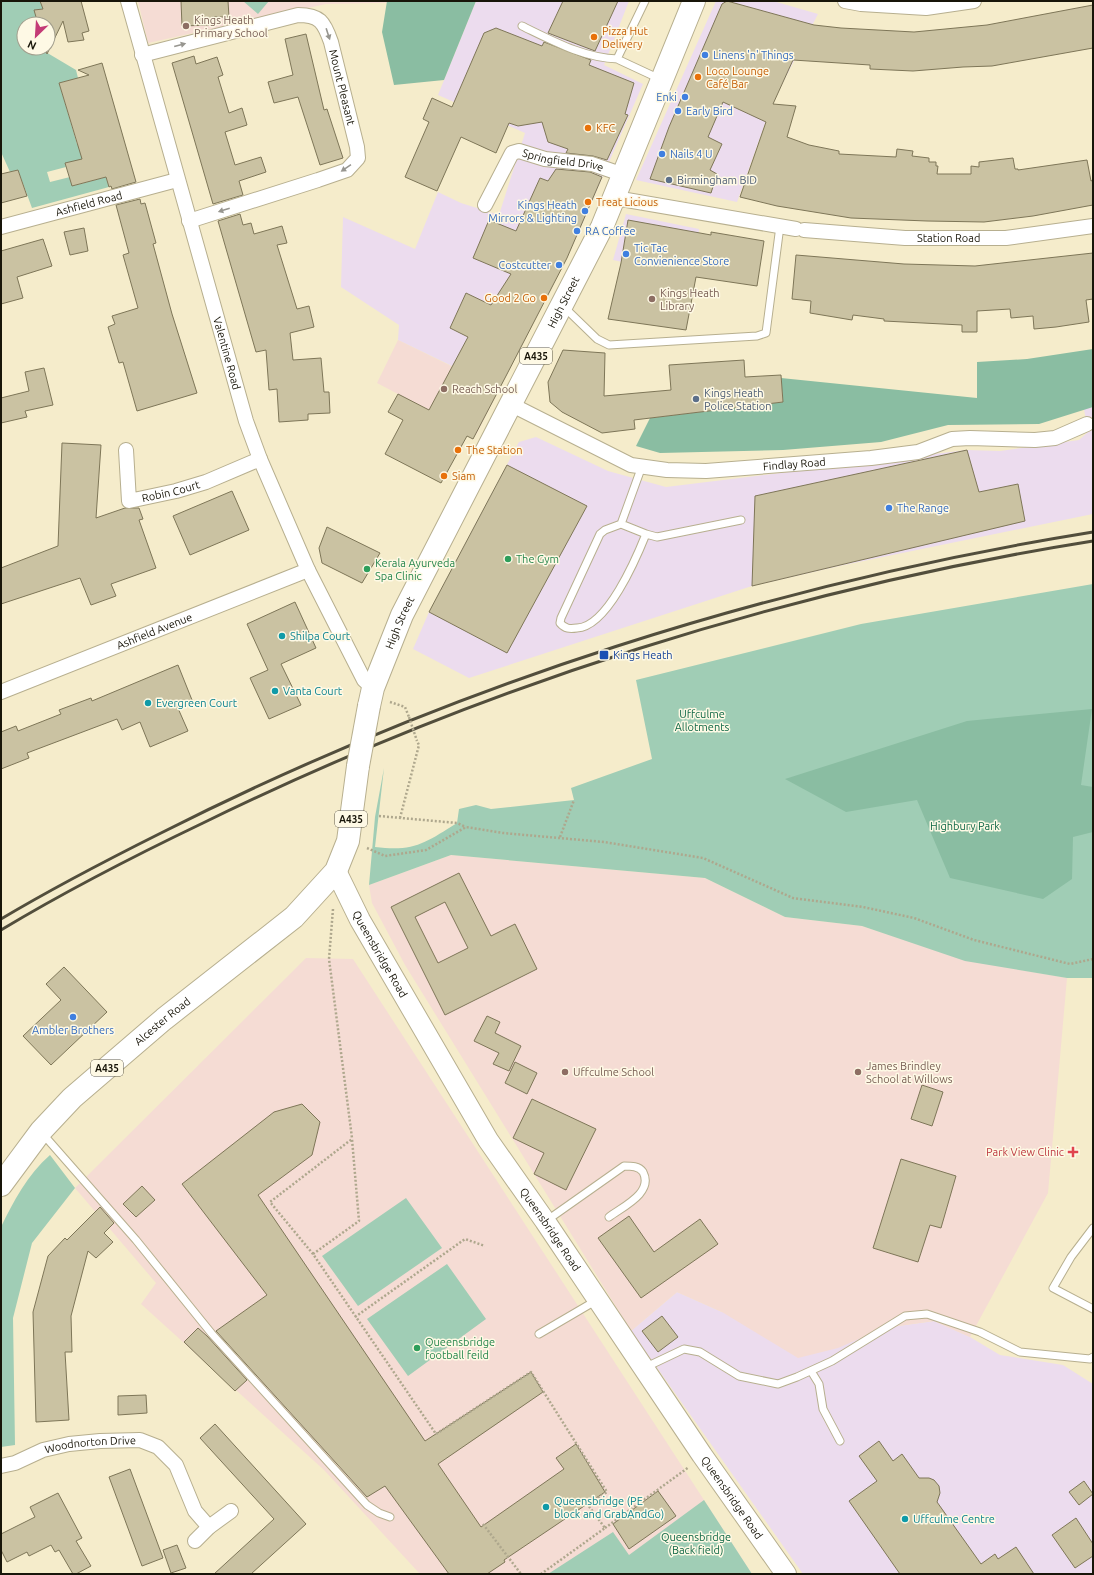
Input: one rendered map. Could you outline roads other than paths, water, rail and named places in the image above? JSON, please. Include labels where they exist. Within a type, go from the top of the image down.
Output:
[{"type":"highway","name":"High Street","points":[[371,697],[402,615],[562,306],[615,198],[694,1]]},
{"type":"highway","name":"A435","points":[[336,871],[348,841],[358,766],[371,697]]},
{"type":"highway","name":"Alcester Road","points":[[1,1185],[41,1131],[72,1098],[136,1043],[229,967],[294,917],[336,871]]},
{"type":"street","name":"Valentine Road","points":[[128,1],[235,384],[260,459],[308,570],[364,680],[371,697]]},
{"type":"street","points":[[844,1],[861,4],[926,8],[974,1]]},
{"type":"street","name":"Mount Pleasant","points":[[142,55],[298,14],[309,15],[325,26],[331,42],[357,147],[358,158],[347,170],[189,221]]},
{"type":"street","name":"Springfield Drive","points":[[485,205],[512,153],[519,151],[545,159],[592,164],[624,175]]},
{"type":"street","name":"Ashfield Road","points":[[1,227],[177,180]]},
{"type":"street","name":"Station Road","points":[[615,198],[800,230],[905,238],[992,238],[1067,231],[1093,226]]},
{"type":"street","name":"Findlay Road","points":[[510,405],[631,465],[667,470],[706,471],[871,458],[918,452],[952,439],[970,438],[1035,440],[1055,438],[1090,424]]},
{"type":"street","name":"Robin Court","points":[[126,450],[129,501],[176,491],[199,484],[260,459]]},
{"type":"street","name":"Ashfield Avenue","points":[[1,692],[308,570]]},
{"type":"street","name":"Queensbridge Road","points":[[336,871],[360,920],[488,1140],[702,1455],[786,1574]]},
{"type":"street","name":"Woodnorton Drive","points":[[1,1466],[15,1463],[43,1450],[69,1444],[100,1441],[140,1440],[158,1447],[176,1464],[195,1511],[209,1527]]},
{"type":"street","points":[[195,1541],[209,1527],[230,1511]]},
{"type":"lane","points":[[618,59],[645,1]]},
{"type":"lane","points":[[522,26],[587,55],[618,59],[662,80]]},
{"type":"lane","points":[[562,306],[597,339],[609,345],[757,336],[766,333],[780,226]]},
{"type":"lane","points":[[622,524],[642,466]]},
{"type":"lane","points":[[646,534],[638,554],[609,607],[582,628],[568,629],[563,626],[560,623],[561,618],[600,534],[605,530],[622,524],[657,537],[741,520]]},
{"type":"lane","points":[[41,1131],[136,1240],[212,1334],[250,1377],[367,1505],[379,1513],[390,1517]]},
{"type":"lane","points":[[545,1222],[624,1166],[632,1166],[641,1169],[646,1177],[644,1187],[640,1195],[608,1217]]},
{"type":"lane","points":[[1093,1228],[1071,1257],[1053,1288],[1093,1308]]},
{"type":"lane","points":[[539,1334],[598,1300]]},
{"type":"lane","points":[[644,1369],[684,1349],[700,1352],[739,1376],[778,1384],[832,1361],[905,1316],[927,1314],[980,1332],[1020,1352],[1090,1359],[1093,1357]]},
{"type":"lane","points":[[811,1371],[819,1384],[823,1409],[840,1441]]},
{"type":"railway","points":[[1,919],[60,885],[121,853],[272,780],[385,731],[499,686],[616,646],[733,611],[852,580],[972,554],[1093,532]]},
{"type":"railway","points":[[1,930],[50,901],[203,823],[309,774],[417,728],[526,686],[638,649],[750,616],[863,586],[978,562],[1093,541]]},
{"type":"place","name":"Kings Heath Primary School","points":[[186,26]]},
{"type":"place","name":"Pizza Hut Delivery","points":[[594,37]]},
{"type":"place","name":"Linens 'n' Things","points":[[705,55]]},
{"type":"place","name":"Loco Lounge Café Bar","points":[[698,77]]},
{"type":"place","name":"Enki","points":[[685,97]]},
{"type":"place","name":"Early Bird","points":[[678,111]]},
{"type":"place","name":"KFC","points":[[588,128]]},
{"type":"place","name":"Nails 4 U","points":[[662,154]]},
{"type":"place","name":"Birmingham BID","points":[[669,180]]},
{"type":"place","name":"Treat Licious","points":[[588,202]]},
{"type":"place","name":"Kings Heath Mirrors & Lighting","points":[[585,211]]},
{"type":"place","name":"RA Coffee","points":[[577,231]]},
{"type":"place","name":"Tic Tac Convienience Store","points":[[626,254]]},
{"type":"place","name":"Costcutter","points":[[559,265]]},
{"type":"place","name":"Good 2 Go","points":[[544,298]]},
{"type":"place","name":"Kings Heath Library","points":[[652,299]]},
{"type":"place","name":"Reach School","points":[[444,389]]},
{"type":"place","name":"Kings Heath Police Station","points":[[696,399]]},
{"type":"place","name":"The Station","points":[[458,450]]},
{"type":"place","name":"Siam","points":[[444,476]]},
{"type":"place","name":"The Range","points":[[889,508]]},
{"type":"place","name":"The Gym","points":[[508,559]]},
{"type":"place","name":"Kerala Ayurveda Spa Clinic","points":[[367,569]]},
{"type":"place","name":"Shilpa Court","points":[[282,636]]},
{"type":"place","name":"Kings Heath","points":[[604,655]]},
{"type":"place","name":"Vanta Court","points":[[275,691]]},
{"type":"place","name":"Evergreen Court","points":[[148,703]]},
{"type":"place","name":"Ambler Brothers","points":[[73,1017]]},
{"type":"place","name":"Uffculme School","points":[[565,1072]]},
{"type":"place","name":"James Brindley School at Willows","points":[[858,1072]]},
{"type":"place","name":"Park View Clinic","points":[[1073,1152]]},
{"type":"place","name":"Queensbridge football feild","points":[[417,1348]]},
{"type":"place","name":"Queensbridge (PE block and GrabAndGo)","points":[[546,1507]]},
{"type":"place","name":"Uffculme Centre","points":[[905,1519]]},
{"type":"park label","name":"Uffculme Allotments","points":[[702,720]]},
{"type":"park label","name":"Highbury Park","points":[[965,826]]},
{"type":"park label","name":"Queensbridge (Back field)","points":[[696,1543]]}]
